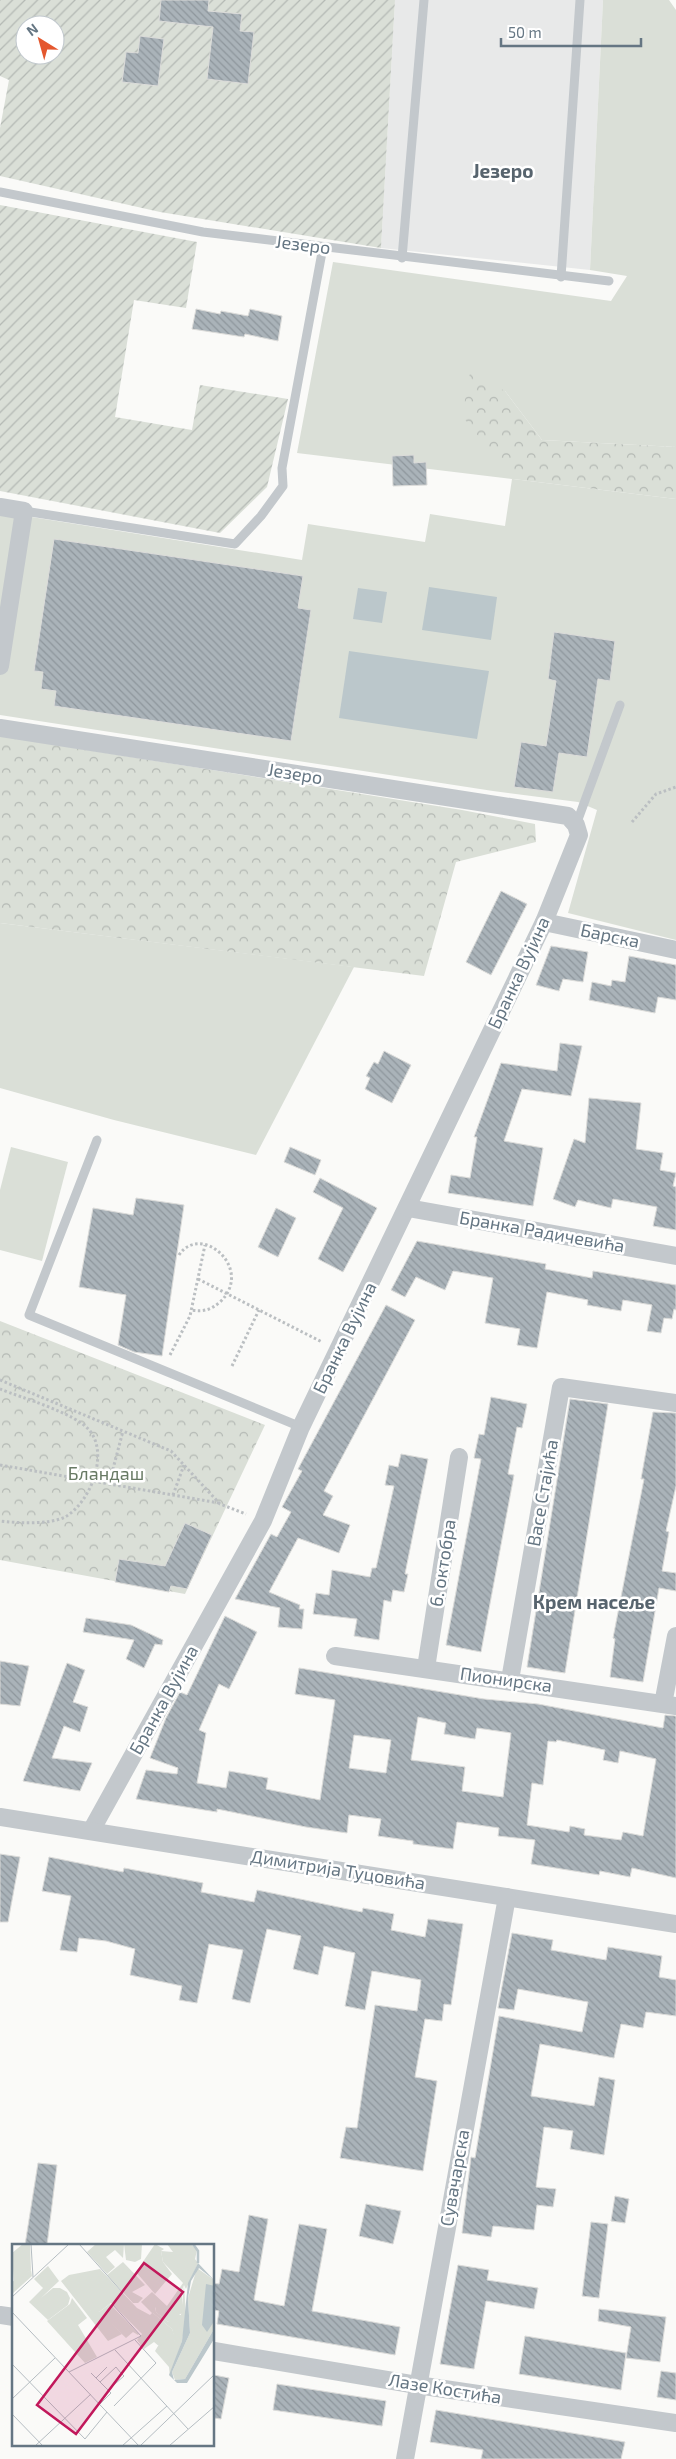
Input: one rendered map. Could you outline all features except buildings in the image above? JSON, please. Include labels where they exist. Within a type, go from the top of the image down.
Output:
[{"type":"street","points":[[0,506],[24,511],[0,666]]},
{"type":"street","name":"Језеро","points":[[0,728],[568,816],[577,830]]},
{"type":"street","name":"Бранка Вујина","points":[[91,1831],[263,1521],[301,1427],[544,922],[577,830]]},
{"type":"street","name":"Барска","points":[[544,922],[676,950]]},
{"type":"street","name":"Бранка Радичевића","points":[[408,1208],[676,1256]]},
{"type":"street","name":"Васе Стајића","points":[[510,1680],[562,1387],[676,1403]]},
{"type":"street","name":"6. октобра","points":[[426,1668],[460,1457]]},
{"type":"street","points":[[669,1705],[676,1636]]},
{"type":"street","name":"Пионирска","points":[[335,1656],[510,1680],[669,1705]]},
{"type":"street","name":"Димитрија Туцовића","points":[[0,1817],[676,1924]]},
{"type":"street","name":"Сувачарска","points":[[405,2459],[507,1897]]},
{"type":"street","name":"Лазе Костића","points":[[215,2351],[417,2385],[676,2423]]},
{"type":"lane","points":[[402,258],[424,0]]},
{"type":"lane","points":[[561,277],[580,0]]},
{"type":"lane","name":"Језеро","points":[[0,192],[203,232],[402,258],[609,281]]},
{"type":"lane","points":[[24,511],[235,544],[261,516],[283,486],[282,468],[323,247]]},
{"type":"lane","points":[[577,830],[620,705]]},
{"type":"lane","points":[[97,1140],[29,1316],[301,1427]]},
{"type":"path","points":[[632,822],[656,794],[676,787]]},
{"type":"path","points":[[170,1355],[191,1310],[205,1245]]},
{"type":"path","points":[[179,1255],[191,1246],[205,1245],[219,1252],[229,1265],[232,1275],[227,1294],[209,1310],[191,1310]]},
{"type":"path","points":[[198,1279],[338,1351]]},
{"type":"path","points":[[232,1366],[259,1310]]},
{"type":"path","points":[[0,1380],[171,1451],[220,1504]]},
{"type":"path","points":[[0,1389],[77,1420],[90,1431],[97,1449],[98,1467],[87,1496],[64,1517],[27,1522],[0,1521]]},
{"type":"path","points":[[109,1484],[123,1431]]},
{"type":"path","points":[[0,1465],[220,1504],[263,1521]]},
{"type":"path","points":[[173,1495],[184,1465]]},
{"type":"shaded area","points":[[395,0],[603,0],[590,270],[381,248]]},
{"type":"shaded area","points":[[429,587],[497,597],[491,640],[422,630]]},
{"type":"shaded area","points":[[358,588],[387,592],[382,623],[353,619]]},
{"type":"shaded area","points":[[349,651],[489,671],[477,739],[339,718]]},
{"type":"green space","points":[[0,0],[395,0],[381,248],[160,212],[0,176],[0,128],[9,80],[0,76]]},
{"type":"green space","points":[[603,0],[669,0],[676,10],[676,447],[542,440],[505,391],[513,479],[676,499],[676,940],[568,913],[597,810],[578,802],[493,791],[0,715],[0,512],[302,560],[308,524],[425,542],[430,514],[505,526],[512,479],[297,453],[333,262],[611,301],[627,276],[590,270]]},
{"type":"green space","points":[[0,205],[197,242],[186,308],[134,300],[115,417],[192,430],[200,385],[288,399],[267,487],[220,533],[0,491]]},
{"type":"green space","points":[[470,373],[505,391],[542,440],[676,447],[676,499],[513,479],[462,416]]},
{"type":"green space","points":[[0,736],[462,810],[535,824],[536,842],[456,862],[424,976],[0,923]]},
{"type":"green space","points":[[0,923],[354,967],[256,1155],[114,1120],[0,1088]]},
{"type":"green space","points":[[11,1147],[68,1162],[42,1261],[0,1250],[0,1190]]},
{"type":"green space","name":"Бландаш","points":[[0,1321],[265,1425],[185,1594],[0,1560]]},
{"type":"district","name":"Језеро","points":[[503,171]]},
{"type":"district","name":"Крем насеље","points":[[594,1602]]}]
